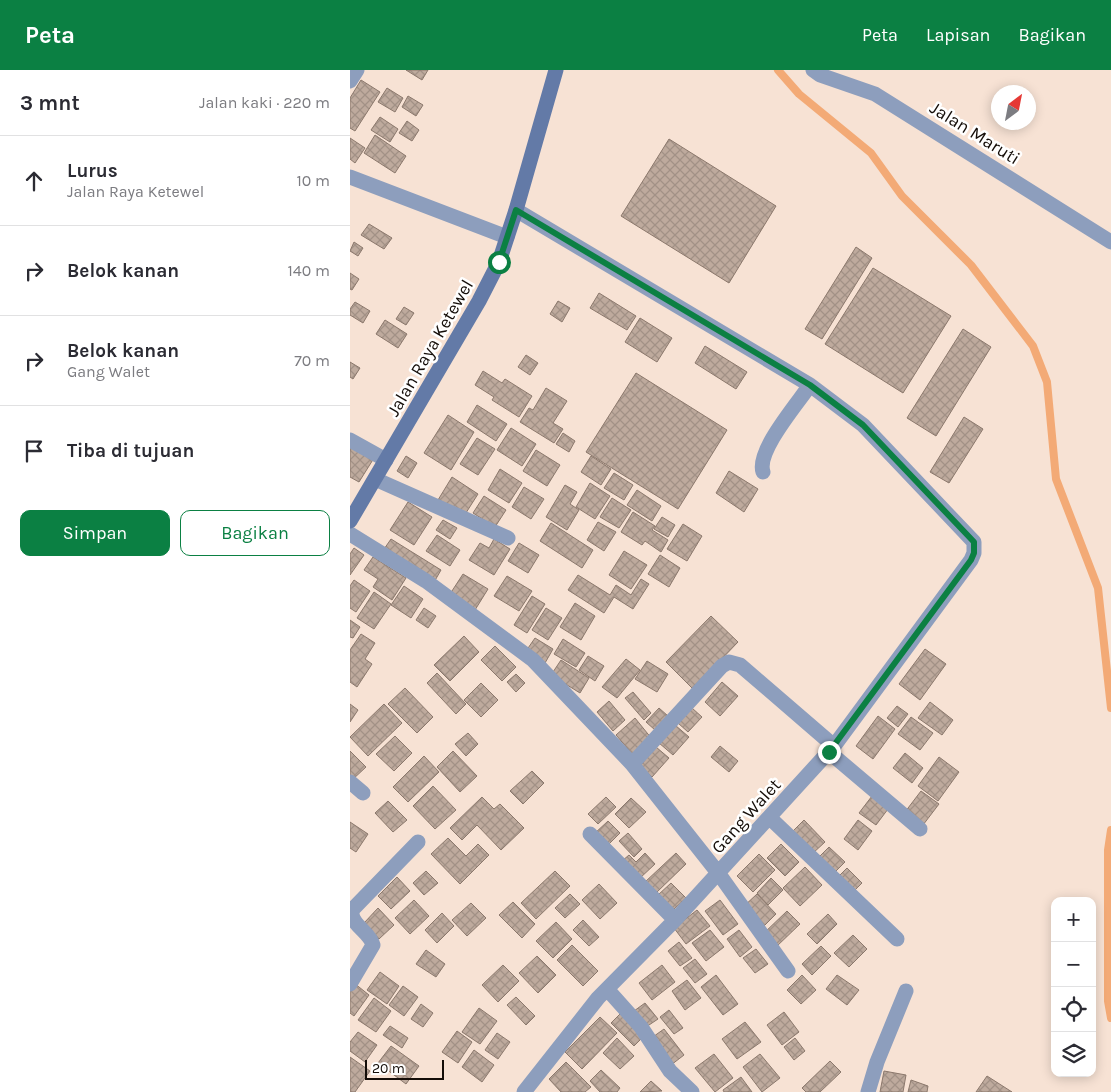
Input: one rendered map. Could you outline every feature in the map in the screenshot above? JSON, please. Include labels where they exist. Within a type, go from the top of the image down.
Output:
[{"type":"main road","name":"Jalan Raya Ketewel","points":[[350,521],[479,301],[499,262],[556,70]]},
{"type":"street","points":[[350,81],[357,70]]},
{"type":"street","name":"Jalan Maruti","points":[[813,70],[820,75],[875,94],[1111,242]]},
{"type":"street","points":[[350,177],[506,237]]},
{"type":"street","points":[[516,210],[810,385],[769,445],[763,459],[764,472]]},
{"type":"street","name":"Gang Walet","points":[[524,1092],[607,989],[676,920],[832,749],[971,560],[974,542],[863,425],[810,385]]},
{"type":"street","points":[[350,440],[386,460]]},
{"type":"street","points":[[375,479],[508,538]]},
{"type":"street","points":[[350,534],[426,581],[533,660],[632,764],[719,874],[788,971]]},
{"type":"street","points":[[632,764],[722,666],[729,662],[740,665],[920,829]]},
{"type":"street","points":[[350,782],[363,793]]},
{"type":"street","points":[[770,818],[897,938]]},
{"type":"street","points":[[590,834],[676,920]]},
{"type":"street","points":[[350,984],[373,945],[369,936],[353,922],[350,914],[418,842]]},
{"type":"street","points":[[607,989],[641,1027],[670,1072],[692,1092]]},
{"type":"street","points":[[868,1092],[877,1062],[906,991]]},
{"type":"building","points":[[406,70],[428,70],[422,80]]},
{"type":"building","points":[[361,80],[380,92],[355,131],[350,128],[350,98]]},
{"type":"building","points":[[387,88],[403,98],[395,112],[378,102]]},
{"type":"building","points":[[408,96],[423,105],[416,116],[402,107]]},
{"type":"building","points":[[380,117],[398,129],[390,142],[371,130]]},
{"type":"building","points":[[407,121],[419,130],[412,141],[399,133]]},
{"type":"building","points":[[375,135],[406,156],[395,173],[364,153]]},
{"type":"building","points":[[350,138],[365,148],[355,163],[350,159]]},
{"type":"building","points":[[669,139],[776,206],[729,283],[621,216]]},
{"type":"building","points":[[369,224],[392,238],[384,249],[361,235]]},
{"type":"building","points":[[354,242],[363,248],[358,256],[350,251]]},
{"type":"building","points":[[856,247],[872,258],[822,339],[805,329]]},
{"type":"building","points":[[873,268],[951,316],[903,393],[825,344]]},
{"type":"building","points":[[350,273],[359,279],[352,290],[350,289]]},
{"type":"building","points":[[599,293],[636,316],[627,330],[590,308]]},
{"type":"building","points":[[558,301],[570,308],[562,322],[550,314]]},
{"type":"building","points":[[355,302],[370,311],[363,323],[350,315],[350,309]]},
{"type":"building","points":[[404,307],[414,313],[406,325],[396,319]]},
{"type":"building","points":[[640,318],[672,338],[657,362],[625,342]]},
{"type":"building","points":[[385,320],[407,334],[398,348],[376,334]]},
{"type":"building","points":[[963,329],[991,347],[936,436],[907,418]]},
{"type":"building","points":[[705,346],[747,372],[736,389],[695,363]]},
{"type":"building","points":[[526,355],[538,363],[530,375],[518,367]]},
{"type":"building","points":[[350,362],[360,368],[353,379],[350,377]]},
{"type":"building","points":[[483,371],[502,383],[505,379],[532,396],[519,417],[492,400],[494,397],[475,385]]},
{"type":"building","points":[[636,373],[727,430],[678,509],[586,452]]},
{"type":"building","points":[[546,388],[567,401],[553,423],[563,429],[554,443],[520,422],[529,408],[533,410]]},
{"type":"building","points":[[477,405],[507,424],[496,441],[467,422]]},
{"type":"building","points":[[448,415],[474,432],[451,470],[424,453]]},
{"type":"building","points":[[964,417],[983,429],[949,483],[930,472]]},
{"type":"building","points":[[511,428],[536,444],[522,466],[497,450]]},
{"type":"building","points":[[563,433],[575,441],[569,452],[556,444]]},
{"type":"building","points":[[477,438],[495,449],[478,475],[460,464]]},
{"type":"building","points":[[350,445],[374,458],[359,482],[350,477]]},
{"type":"building","points":[[536,450],[560,465],[547,486],[523,471]]},
{"type":"building","points":[[406,456],[417,463],[408,478],[397,471]]},
{"type":"building","points":[[591,456],[611,469],[601,485],[581,472]]},
{"type":"building","points":[[500,469],[522,483],[509,503],[488,490]]},
{"type":"building","points":[[729,471],[758,489],[744,512],[716,493]]},
{"type":"building","points":[[614,473],[633,485],[624,500],[604,488]]},
{"type":"building","points":[[452,477],[478,494],[464,516],[438,500]]},
{"type":"building","points":[[590,483],[610,496],[595,519],[576,507]]},
{"type":"building","points":[[565,485],[577,492],[570,504],[579,510],[567,530],[546,517]]},
{"type":"building","points":[[524,487],[544,499],[531,519],[512,507]]},
{"type":"building","points":[[637,490],[661,506],[652,521],[627,505]]},
{"type":"building","points":[[484,496],[506,510],[495,527],[473,513]]},
{"type":"building","points":[[612,498],[631,510],[619,528],[600,517]]},
{"type":"building","points":[[408,502],[432,517],[414,545],[390,530]]},
{"type":"building","points":[[633,512],[655,526],[652,530],[668,540],[661,552],[645,541],[642,545],[621,532]]},
{"type":"building","points":[[662,517],[675,525],[668,537],[654,529]]},
{"type":"building","points":[[443,520],[457,528],[450,539],[436,530]]},
{"type":"building","points":[[598,522],[616,532],[604,551],[587,540]]},
{"type":"building","points":[[551,523],[593,550],[582,568],[540,541]]},
{"type":"building","points":[[683,524],[702,536],[687,561],[667,549]]},
{"type":"building","points":[[437,535],[460,550],[450,566],[426,551]]},
{"type":"building","points":[[391,539],[441,570],[433,584],[382,552]]},
{"type":"building","points":[[494,539],[510,549],[494,575],[469,560],[480,543],[489,548]]},
{"type":"building","points":[[519,543],[539,555],[528,573],[508,561]]},
{"type":"building","points":[[354,548],[364,555],[350,575],[350,554]]},
{"type":"building","points":[[624,551],[647,565],[631,589],[609,575]]},
{"type":"building","points":[[660,555],[680,568],[669,587],[648,574]]},
{"type":"building","points":[[373,557],[406,578],[392,600],[373,587],[378,579],[364,570]]},
{"type":"building","points":[[463,574],[488,589],[475,610],[450,594]]},
{"type":"building","points":[[578,575],[610,595],[616,585],[631,595],[641,579],[649,584],[633,609],[614,597],[604,613],[568,590]]},
{"type":"building","points":[[507,576],[532,591],[519,611],[494,596]]},
{"type":"building","points":[[354,580],[370,591],[356,612],[350,608],[350,586]]},
{"type":"building","points":[[404,586],[423,599],[411,618],[391,605]]},
{"type":"building","points":[[374,592],[391,604],[374,629],[357,618]]},
{"type":"building","points":[[532,596],[545,604],[527,633],[514,625]]},
{"type":"building","points":[[575,603],[595,616],[581,640],[560,627]]},
{"type":"building","points":[[424,608],[436,616],[428,628],[416,620]]},
{"type":"building","points":[[546,608],[562,618],[548,640],[532,630]]},
{"type":"building","points":[[711,616],[738,642],[693,689],[666,662]]},
{"type":"building","points":[[350,620],[360,627],[353,638],[350,637]]},
{"type":"building","points":[[361,634],[375,643],[365,659],[372,664],[357,687],[350,682],[350,650]]},
{"type":"building","points":[[464,636],[479,652],[450,681],[434,665]]},
{"type":"building","points":[[535,638],[553,649],[545,663],[526,651]]},
{"type":"building","points":[[563,639],[585,653],[576,667],[554,654]]},
{"type":"building","points":[[495,646],[516,667],[502,681],[481,660]]},
{"type":"building","points":[[925,649],[946,664],[920,700],[899,684]]},
{"type":"building","points":[[588,656],[604,666],[595,681],[579,670]]},
{"type":"building","points":[[626,659],[640,670],[617,698],[602,687]]},
{"type":"building","points":[[561,660],[589,678],[580,693],[551,675]]},
{"type":"building","points":[[647,661],[668,674],[657,692],[635,679]]},
{"type":"building","points":[[437,673],[466,704],[456,714],[427,683]]},
{"type":"building","points":[[516,674],[525,683],[516,692],[507,682]]},
{"type":"building","points":[[722,682],[738,696],[720,716],[705,702]]},
{"type":"building","points":[[481,683],[498,700],[481,717],[464,700]]},
{"type":"building","points":[[405,688],[433,717],[417,733],[388,704]]},
{"type":"building","points":[[633,692],[651,713],[644,720],[625,698]]},
{"type":"building","points":[[609,701],[625,720],[613,731],[597,712]]},
{"type":"building","points":[[930,702],[953,720],[942,735],[918,718]]},
{"type":"building","points":[[350,704],[358,710],[350,722]]},
{"type":"building","points":[[384,704],[402,723],[368,756],[350,737]]},
{"type":"building","points":[[897,706],[908,714],[898,727],[887,718]]},
{"type":"building","points":[[659,708],[668,716],[655,730],[646,722]]},
{"type":"building","points":[[692,708],[702,717],[688,732],[678,723]]},
{"type":"building","points":[[878,716],[895,729],[873,759],[856,746]]},
{"type":"building","points":[[911,717],[933,733],[920,750],[898,734]]},
{"type":"building","points":[[635,718],[652,739],[633,755],[616,735]]},
{"type":"building","points":[[675,725],[689,737],[673,755],[659,743]]},
{"type":"building","points":[[468,733],[478,744],[466,756],[455,744]]},
{"type":"building","points":[[395,736],[412,753],[394,771],[376,754]]},
{"type":"building","points":[[720,746],[738,761],[729,772],[711,757]]},
{"type":"building","points":[[656,747],[669,758],[652,777],[640,766]]},
{"type":"building","points":[[350,751],[366,767],[351,781],[350,780]]},
{"type":"building","points":[[453,751],[477,776],[460,792],[437,767]]},
{"type":"building","points":[[905,753],[923,768],[912,783],[893,768]]},
{"type":"building","points":[[424,756],[439,772],[408,802],[393,787]]},
{"type":"building","points":[[939,757],[959,772],[938,801],[918,786]]},
{"type":"building","points":[[532,771],[544,783],[523,804],[510,791]]},
{"type":"building","points":[[433,786],[456,810],[435,829],[413,806]]},
{"type":"building","points":[[921,791],[939,804],[923,825],[905,812]]},
{"type":"building","points":[[872,796],[888,809],[876,825],[859,813]]},
{"type":"building","points":[[482,797],[494,809],[500,804],[524,828],[501,850],[477,825],[462,840],[450,828]]},
{"type":"building","points":[[606,797],[616,807],[598,824],[588,814]]},
{"type":"building","points":[[631,798],[646,812],[629,828],[615,814]]},
{"type":"building","points":[[388,801],[407,820],[393,832],[375,813]]},
{"type":"building","points":[[804,820],[825,842],[812,854],[791,833]]},
{"type":"building","points":[[858,820],[872,831],[858,850],[844,839]]},
{"type":"building","points":[[608,821],[620,833],[606,847],[594,834]]},
{"type":"building","points":[[350,822],[368,834],[356,852],[350,848]]},
{"type":"building","points":[[628,833],[642,849],[634,857],[619,841]]},
{"type":"building","points":[[448,838],[466,856],[478,844],[489,855],[460,884],[431,854]]},
{"type":"building","points":[[781,844],[799,862],[785,876],[767,858]]},
{"type":"building","points":[[829,847],[845,862],[832,875],[817,859]]},
{"type":"building","points":[[645,853],[655,864],[639,879],[622,861],[629,855],[636,862]]},
{"type":"building","points":[[676,853],[686,864],[656,893],[645,882]]},
{"type":"building","points":[[759,854],[775,870],[753,892],[737,876]]},
{"type":"building","points":[[805,867],[822,885],[800,906],[783,888]]},
{"type":"building","points":[[847,868],[862,883],[851,894],[836,879]]},
{"type":"building","points":[[426,871],[438,883],[424,895],[413,883]]},
{"type":"building","points":[[555,871],[570,886],[536,919],[521,903]]},
{"type":"building","points":[[397,877],[410,891],[391,909],[378,896]]},
{"type":"building","points":[[771,878],[783,890],[768,905],[757,893]]},
{"type":"building","points":[[671,883],[686,898],[673,910],[658,895]]},
{"type":"building","points":[[599,884],[617,903],[600,919],[582,900]]},
{"type":"building","points":[[570,894],[580,904],[565,918],[555,908]]},
{"type":"building","points":[[757,894],[776,914],[763,927],[743,907]]},
{"type":"building","points":[[414,900],[429,916],[410,934],[395,918]]},
{"type":"building","points":[[720,900],[738,924],[723,935],[705,911]]},
{"type":"building","points":[[513,902],[535,924],[522,938],[499,915]]},
{"type":"building","points":[[471,903],[486,918],[467,936],[452,920]]},
{"type":"building","points":[[378,908],[394,925],[379,939],[364,923]]},
{"type":"building","points":[[697,910],[710,926],[686,944],[674,928]]},
{"type":"building","points":[[787,911],[800,924],[776,947],[763,934]]},
{"type":"building","points":[[442,913],[454,926],[437,943],[425,930]]},
{"type":"building","points":[[828,914],[837,924],[817,944],[807,934]]},
{"type":"building","points":[[583,920],[599,937],[589,946],[573,930]]},
{"type":"building","points":[[556,922],[572,939],[553,958],[536,941]]},
{"type":"building","points":[[710,930],[724,947],[706,961],[692,943]]},
{"type":"building","points":[[739,930],[752,947],[740,957],[727,939]]},
{"type":"building","points":[[853,935],[867,949],[849,967],[834,953]]},
{"type":"building","points":[[679,942],[692,958],[680,966],[668,951]]},
{"type":"building","points":[[572,945],[598,971],[583,986],[557,960]]},
{"type":"building","points":[[821,946],[831,956],[812,975],[802,964]]},
{"type":"building","points":[[756,949],[768,964],[755,973],[743,958]]},
{"type":"building","points":[[426,950],[445,964],[436,977],[416,964]]},
{"type":"building","points":[[537,956],[556,975],[538,993],[519,973]]},
{"type":"building","points":[[695,959],[707,974],[695,983],[683,968]]},
{"type":"building","points":[[503,965],[519,981],[498,1002],[482,985]]},
{"type":"building","points":[[662,965],[675,982],[652,1000],[639,983]]},
{"type":"building","points":[[380,972],[399,986],[387,1004],[367,990]]},
{"type":"building","points":[[716,975],[738,1004],[723,1015],[701,987]]},
{"type":"building","points":[[802,975],[816,990],[801,1004],[787,990]]},
{"type":"building","points":[[837,975],[859,990],[847,1005],[826,989]]},
{"type":"building","points":[[687,980],[701,998],[685,1010],[672,991]]},
{"type":"building","points":[[354,983],[369,995],[354,1016],[350,1013],[350,989]]},
{"type":"building","points":[[403,986],[418,997],[404,1016],[389,1005]]},
{"type":"building","points":[[516,997],[535,1016],[526,1025],[507,1005]]},
{"type":"building","points":[[374,998],[391,1011],[376,1032],[358,1020]]},
{"type":"building","points":[[645,1003],[658,1019],[646,1027],[634,1011]]},
{"type":"building","points":[[421,1004],[433,1013],[423,1027],[411,1019]]},
{"type":"building","points":[[479,1008],[497,1021],[480,1044],[462,1032]]},
{"type":"building","points":[[669,1010],[683,1028],[674,1034],[660,1017]]},
{"type":"building","points":[[622,1012],[645,1035],[634,1046],[611,1023]]},
{"type":"building","points":[[784,1012],[799,1032],[782,1045],[767,1025]]},
{"type":"building","points":[[600,1017],[617,1033],[582,1069],[565,1052]]},
{"type":"building","points":[[745,1022],[761,1042],[737,1059],[722,1039]]},
{"type":"building","points":[[390,1026],[408,1038],[402,1048],[383,1035]]},
{"type":"building","points":[[664,1029],[684,1055],[671,1065],[650,1039]]},
{"type":"building","points":[[457,1031],[472,1042],[458,1063],[442,1052]]},
{"type":"building","points":[[358,1032],[377,1045],[365,1062],[350,1051],[350,1042]]},
{"type":"building","points":[[497,1033],[510,1042],[498,1059],[485,1050]]},
{"type":"building","points":[[617,1038],[634,1056],[620,1069],[603,1053]]},
{"type":"building","points":[[795,1038],[805,1051],[794,1060],[784,1047]]},
{"type":"building","points":[[391,1046],[419,1066],[406,1084],[378,1063]]},
{"type":"building","points":[[474,1050],[494,1065],[482,1082],[462,1067]]},
{"type":"building","points":[[714,1054],[733,1078],[715,1092],[695,1068]]},
{"type":"building","points":[[760,1054],[780,1078],[762,1092],[743,1067]]},
{"type":"building","points":[[350,1057],[370,1071],[355,1092],[350,1092]]},
{"type":"building","points":[[830,1061],[841,1072],[820,1092],[806,1092],[802,1088]]},
{"type":"building","points":[[566,1062],[591,1087],[585,1092],[561,1092],[549,1079]]},
{"type":"building","points":[[601,1070],[620,1088],[617,1092],[600,1092],[590,1081]]},
{"type":"building","points":[[884,1071],[906,1075],[903,1092],[880,1092]]},
{"type":"building","points":[[987,1076],[1012,1092],[976,1092]]},
{"type":"building","points":[[741,1077],[752,1092],[724,1092],[723,1090]]},
{"type":"building","points":[[911,1080],[928,1086],[927,1092],[908,1092]]},
{"type":"building","points":[[651,1081],[662,1091],[640,1092]]},
{"type":"waterway","points":[[778,70],[799,94],[871,153],[902,196],[971,265],[1033,346],[1047,382],[1056,479],[1098,588],[1111,708]]},
{"type":"waterway","points":[[1111,830],[1108,850],[1108,1001],[1111,1018]]},
{"type":"route","points":[[499,262],[516,210],[810,385],[863,425],[974,542],[974,553],[971,560],[829,752]]}]
